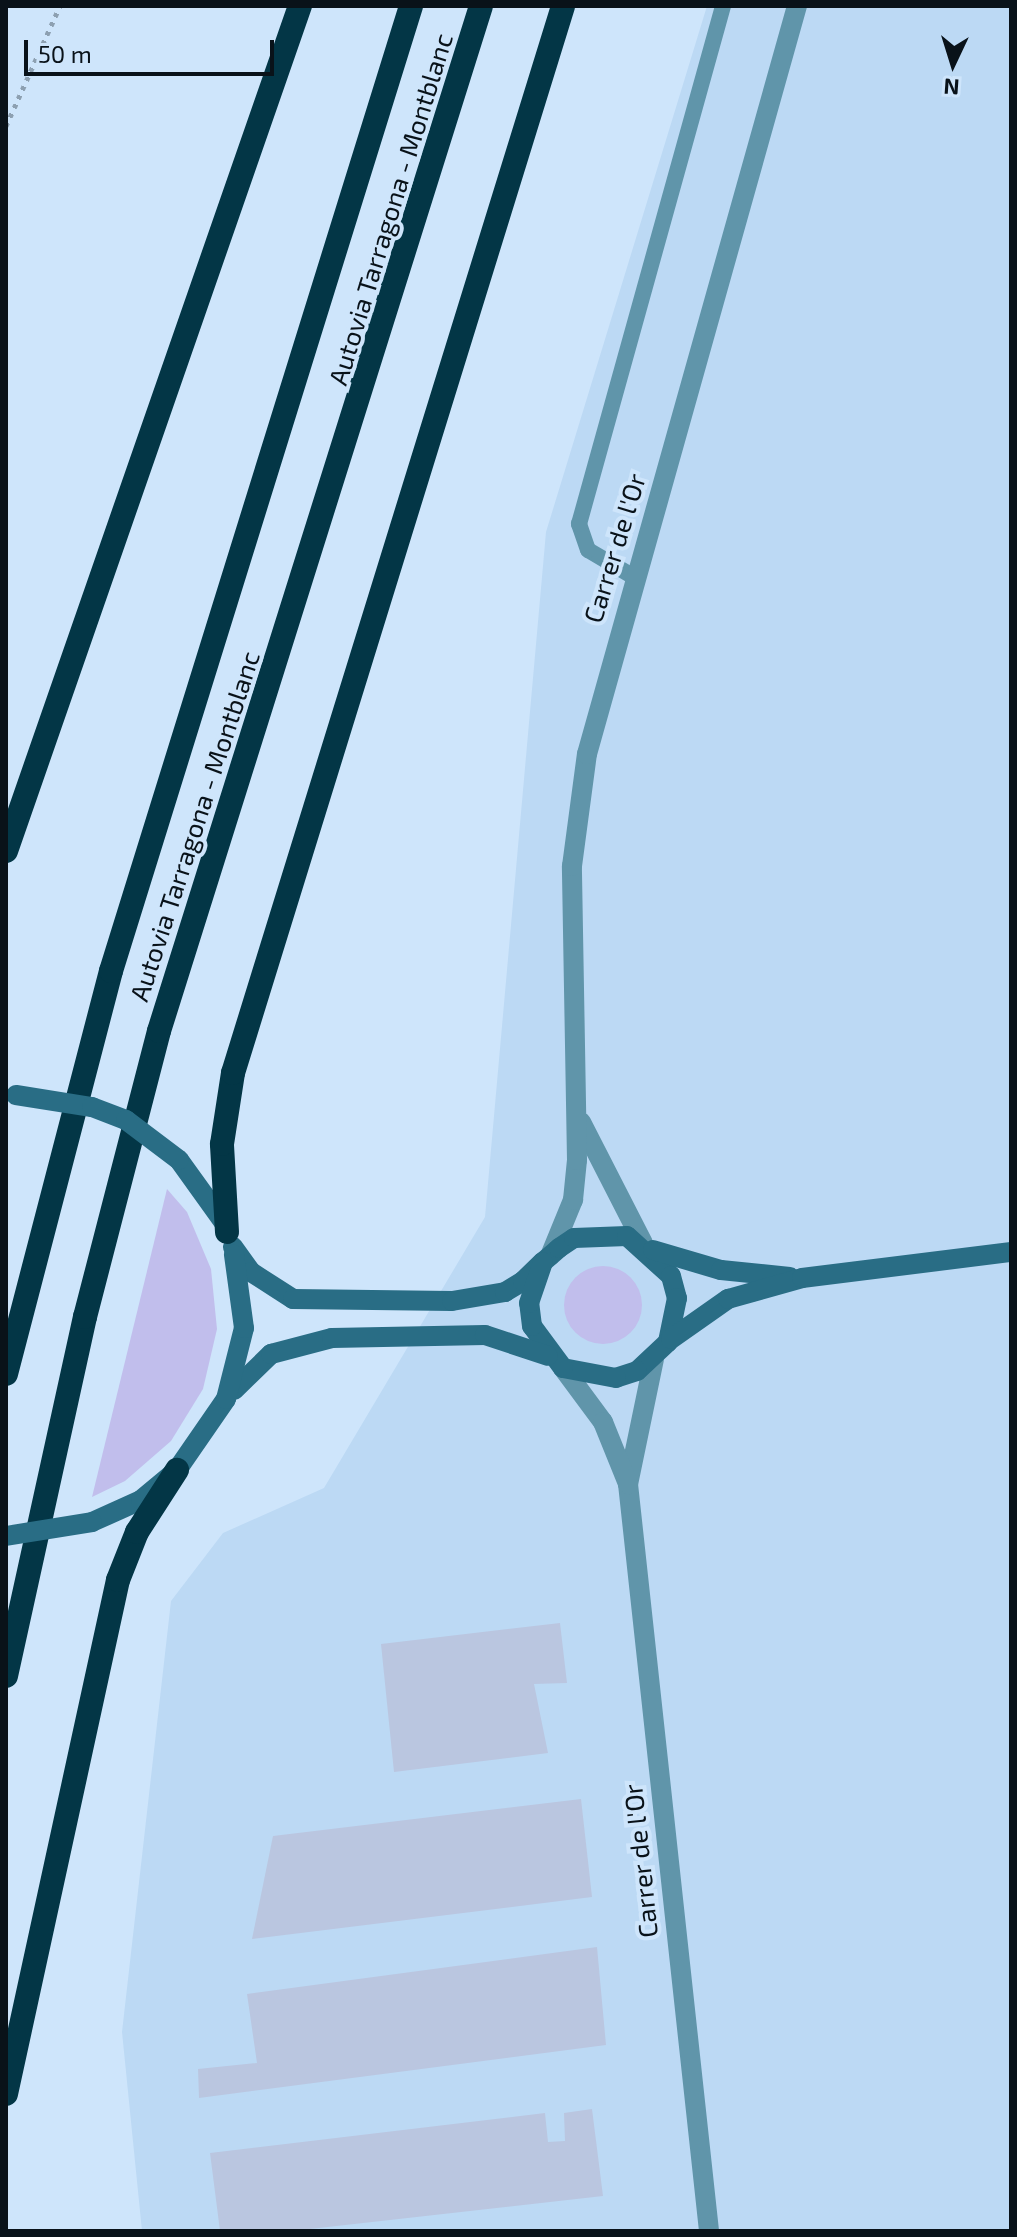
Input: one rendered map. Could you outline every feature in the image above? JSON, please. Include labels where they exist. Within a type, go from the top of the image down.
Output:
[{"type":"highway","points":[[6,851],[300,6]]},
{"type":"highway","name":"Autovia Tarragona - Montblanc","points":[[6,1374],[111,971],[411,6]]},
{"type":"highway","name":"Autovia Tarragona - Montblanc","points":[[6,1676],[91,1288],[159,1031],[473,41],[481,6]]},
{"type":"highway","points":[[473,41],[494,6]]},
{"type":"highway","points":[[230,1239],[222,1144],[233,1073],[563,6]]},
{"type":"highway","points":[[6,2094],[118,1580],[137,1532],[177,1470]]},
{"type":"street","name":"Carrer de l'Or","points":[[547,1259],[573,1200],[579,1118],[572,866],[587,754],[634,577],[797,6]]},
{"type":"street","points":[[11,1095],[92,1107],[126,1120],[179,1160],[230,1239],[269,1287],[317,1303],[483,1298],[523,1281],[547,1259],[591,1233],[721,1270],[802,1278]]},
{"type":"street","name":"Carrer de l'Or","points":[[579,1118],[645,1246]]},
{"type":"street","points":[[226,1399],[244,1328],[230,1239]]},
{"type":"street","points":[[645,1246],[677,1298],[668,1342]]},
{"type":"street","points":[[6,1536],[92,1522],[141,1500],[177,1470],[226,1399],[271,1354],[332,1338],[485,1335],[558,1363],[616,1378],[654,1359],[668,1342],[728,1299],[802,1278],[1011,1252]]},
{"type":"street","points":[[547,1259],[529,1303],[532,1326],[558,1363]]},
{"type":"street","name":"Carrer de l'Or","points":[[628,1484],[654,1359]]},
{"type":"street","name":"Carrer de l'Or","points":[[558,1363],[603,1422],[628,1484],[709,2231]]},
{"type":"lane","points":[[634,577],[588,550],[579,524],[723,6]]},
{"type":"path","points":[[6,126],[60,6]]},
{"type":"shaded area","points":[[707,6],[1011,6],[1011,2231],[142,2231],[122,2032],[171,1601],[223,1533],[324,1488],[485,1217],[546,532]]},
{"type":"shaded area","points":[[167,1189],[187,1212],[211,1269],[217,1329],[203,1389],[171,1441],[125,1481],[92,1497]]},
{"type":"shaded area","points":[[603,1266],[618,1269],[631,1277],[639,1290],[642,1305],[639,1320],[631,1333],[618,1341],[603,1344],[588,1341],[575,1333],[567,1320],[564,1305],[567,1290],[575,1277],[588,1269]]},
{"type":"building","points":[[560,1623],[567,1683],[534,1684],[548,1753],[394,1772],[381,1644]]},
{"type":"building","points":[[581,1799],[592,1897],[252,1939],[273,1836]]},
{"type":"building","points":[[597,1947],[606,2045],[199,2098],[198,2069],[257,2063],[247,1994]]},
{"type":"building","points":[[592,2109],[603,2196],[292,2231],[220,2231],[210,2153],[545,2113],[548,2142],[565,2141],[564,2113]]}]
